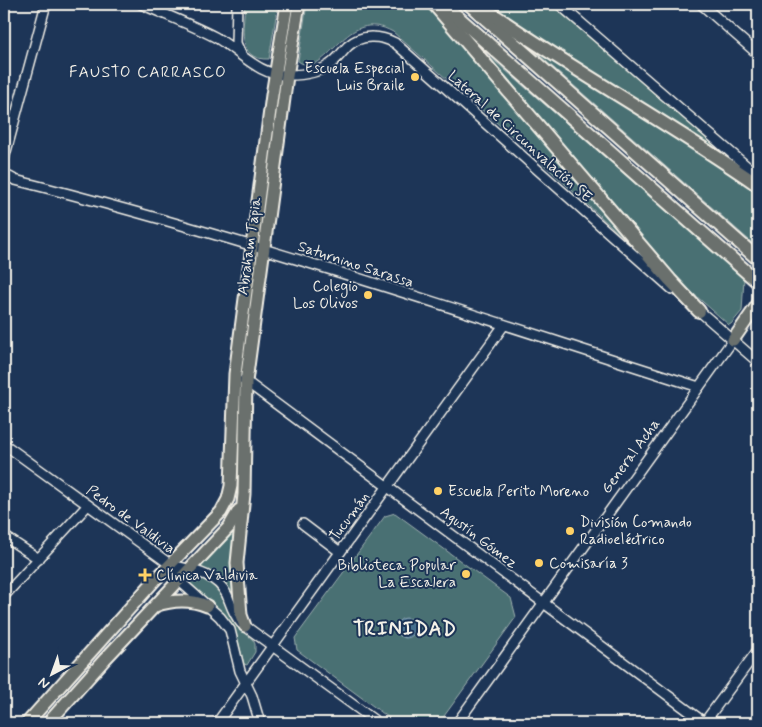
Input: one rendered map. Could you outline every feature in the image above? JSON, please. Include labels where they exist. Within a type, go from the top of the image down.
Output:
[{"type":"highway","points":[[434,4],[670,280],[699,310]]},
{"type":"highway","points":[[443,4],[758,282]]},
{"type":"highway","points":[[468,4],[758,258]]},
{"type":"highway","points":[[477,4],[693,141],[758,185]]},
{"type":"main road","name":"Abraham Tapia","points":[[27,723],[155,580],[221,512],[228,499],[231,486],[235,374],[286,4]]},
{"type":"main road","name":"Abraham Tapia","points":[[244,494],[246,382],[287,76],[299,4]]},
{"type":"main road","name":"General Acha","points":[[733,340],[758,304]]},
{"type":"main road","points":[[48,723],[232,524],[240,509],[244,494]]},
{"type":"main road","points":[[244,494],[237,563],[241,609],[245,626]]},
{"type":"main road","points":[[154,607],[179,601],[189,601],[207,606]]},
{"type":"street","points":[[4,158],[46,4]]},
{"type":"street","name":"Lateral de Circunvalación SE","points":[[142,4],[214,37],[260,68],[287,76],[324,68],[333,62],[353,42],[360,39],[378,37],[395,43],[667,285],[699,310],[758,362]]},
{"type":"street","points":[[237,4],[236,43],[241,54]]},
{"type":"street","points":[[559,4],[758,176]]},
{"type":"street","points":[[701,4],[758,54]]},
{"type":"street","name":"Saturnino Sarassa","points":[[4,174],[15,180],[123,207],[252,245],[699,387]]},
{"type":"street","name":"Tucumán","points":[[217,723],[504,325]]},
{"type":"street","name":"General Acha","points":[[456,723],[733,340]]},
{"type":"street","name":"Agustín Gómez","points":[[235,374],[704,723]]},
{"type":"street","name":"Pedro de Valdivia","points":[[4,444],[170,565],[207,576],[218,583],[226,593],[236,618],[245,626],[378,723]]},
{"type":"street","points":[[4,596],[88,505]]},
{"type":"street","points":[[303,524],[340,552]]},
{"type":"street","points":[[4,536],[38,559]]},
{"type":"street","points":[[170,565],[184,585],[222,620],[230,630],[240,671],[252,696],[260,723]]},
{"type":"street","points":[[704,723],[758,650]]},
{"type":"green space","points":[[245,4],[278,4],[269,59],[258,58],[246,48],[243,31]]},
{"type":"green space","points":[[307,4],[425,4],[450,30],[637,248],[393,32],[376,26],[362,27],[350,33],[321,60],[312,64],[298,61]]},
{"type":"green space","points":[[490,4],[550,4],[729,158],[548,43]]},
{"type":"green space","points":[[521,39],[758,191],[758,248]]},
{"type":"green space","points":[[489,56],[744,278],[742,311],[731,324],[729,325],[686,287],[659,260],[494,65]]},
{"type":"green space","points":[[395,513],[511,598],[516,617],[439,723],[396,723],[297,650],[295,638],[385,516]]},
{"type":"green space","points":[[235,528],[235,601],[228,588],[220,580],[199,567]]},
{"type":"green space","points":[[191,575],[205,580],[218,589],[233,622],[253,640],[255,652],[247,665],[244,664],[237,637],[230,623],[189,583],[188,578]]},
{"type":"water","points":[[402,618],[410,618],[416,624],[416,632],[410,638],[402,638],[396,632],[396,624]]},
{"type":"place","name":"Escuela Especial Luis Braile","points":[[415,77]]},
{"type":"place","name":"Colegio Los Olivos","points":[[368,295]]},
{"type":"place","name":"Escuela Perito Moreno","points":[[438,491]]},
{"type":"place","name":"División Comando Radioeléctrico","points":[[570,531]]},
{"type":"place","name":"Comisaría 3","points":[[539,563]]},
{"type":"place","name":"Biblioteca Popular La Escalera","points":[[466,574]]},
{"type":"place","name":"Clínica Valdivia","points":[[145,575]]},
{"type":"district","name":"FAUSTO CARRASCO","points":[[148,71]]},
{"type":"district","name":"TRINIDAD","points":[[405,628]]}]
